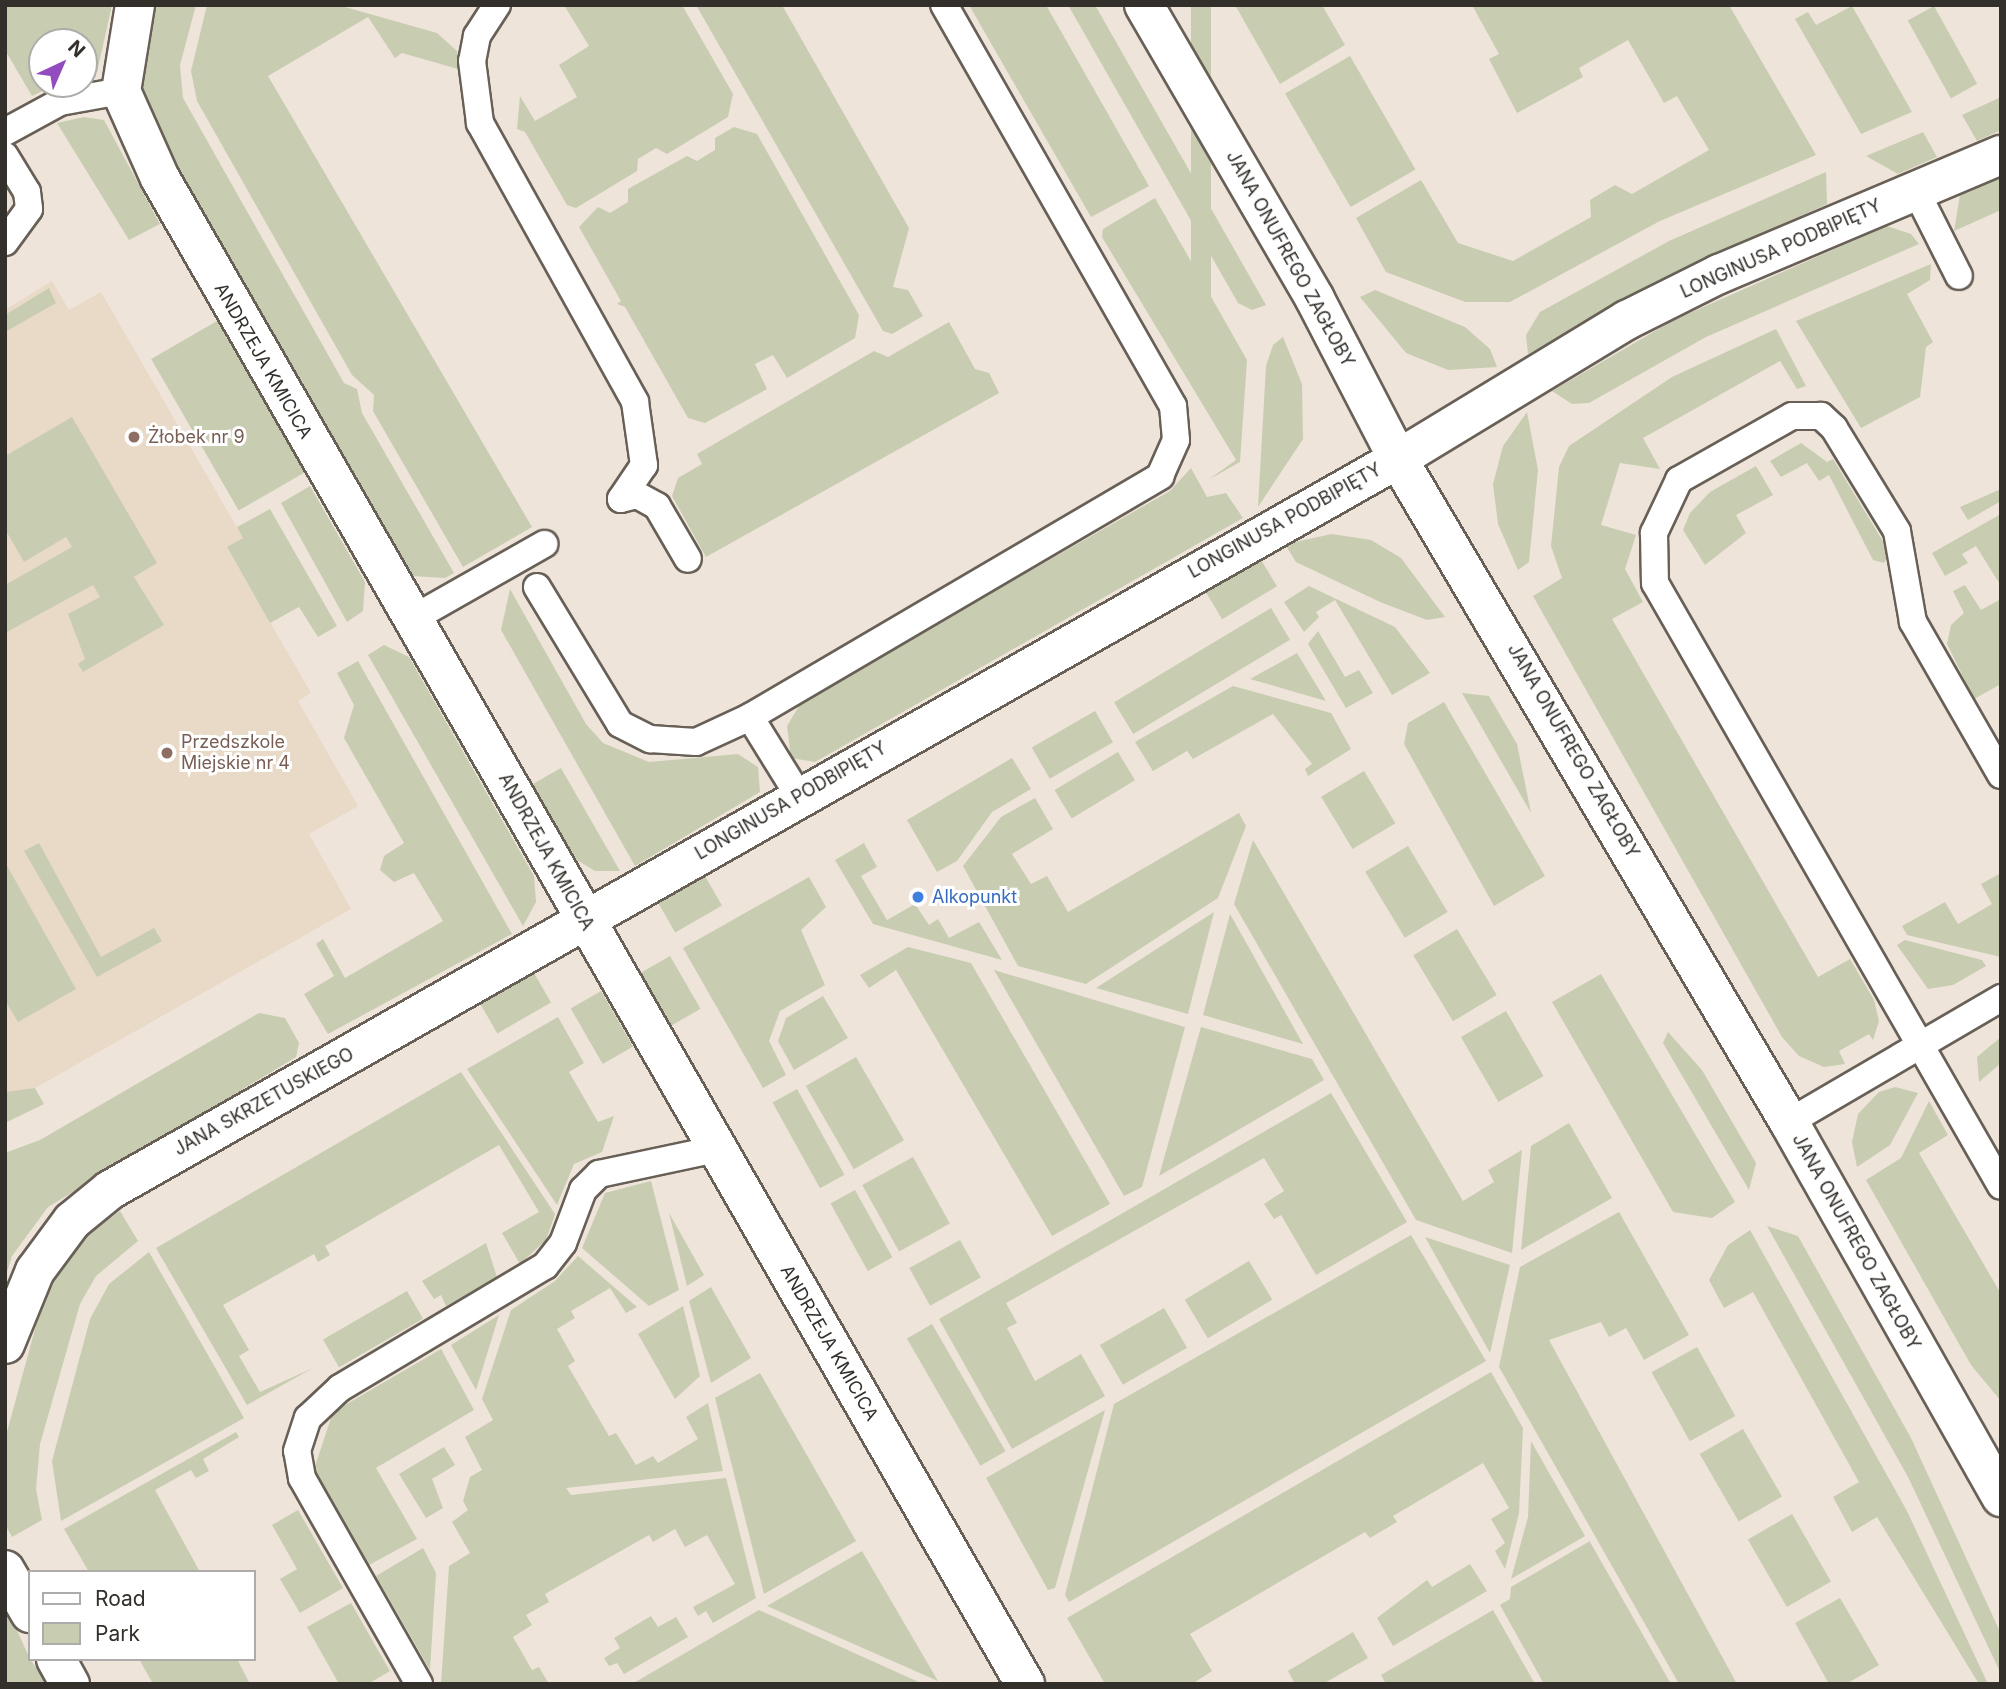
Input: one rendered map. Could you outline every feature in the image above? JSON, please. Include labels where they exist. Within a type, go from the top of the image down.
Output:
[{"type":"street","points":[[121,91],[135,5]]},
{"type":"street","name":"JANA ONUFREGO ZAGŁOBY","points":[[1144,5],[1315,299],[1398,459],[1789,1122],[2001,1497]]},
{"type":"street","name":"ANDRZEJA KMICICA","points":[[121,91],[213,276],[414,618],[585,922],[1025,1684]]},
{"type":"street","name":"LONGINUSA PODBIPIĘTY","points":[[585,922],[799,796],[1398,459],[1674,295],[2001,155]]},
{"type":"street","name":"JANA SKRZETUSKIEGO","points":[[5,1344],[35,1271],[72,1222],[110,1190],[585,922]]},
{"type":"street","points":[[5,1570],[28,1610]]},
{"type":"street","points":[[57,1661],[70,1684]]},
{"type":"lane","points":[[497,5],[477,36],[472,61],[486,144],[635,401],[644,465],[621,499],[637,495],[657,506],[688,559]]},
{"type":"lane","points":[[537,587],[607,710],[636,734],[667,743],[696,742],[750,717],[1150,486],[1176,440],[1173,406],[944,5]]},
{"type":"lane","points":[[5,132],[60,102],[121,91]]},
{"type":"lane","points":[[5,156],[27,192],[29,209],[5,242]]},
{"type":"lane","points":[[1916,191],[1959,276]]},
{"type":"lane","points":[[2001,775],[1913,622],[1897,531],[1834,428],[1821,416],[1792,416],[1679,480],[1654,533],[1655,583],[2001,1186]]},
{"type":"lane","points":[[414,618],[544,544]]},
{"type":"lane","points":[[750,717],[799,796]]},
{"type":"lane","points":[[1789,1122],[1919,1043],[2001,998]]},
{"type":"lane","points":[[419,1684],[302,1478],[298,1451],[308,1418],[340,1388],[545,1266],[563,1243],[583,1190],[599,1174],[716,1149]]},
{"type":"shaded area","name":"Przedszkole Miejskie nr 4","points":[[52,281],[69,310],[101,292],[243,538],[227,548],[311,693],[298,701],[358,806],[309,834],[351,909],[28,1092],[5,1092],[5,310]]},
{"type":"green space","points":[[5,5],[112,5],[98,68],[98,28],[28,28],[28,89],[5,50]]},
{"type":"green space","points":[[156,5],[196,5],[180,65],[183,98],[344,383],[357,389],[362,413],[454,573],[445,578],[412,576],[154,125],[138,80]]},
{"type":"green space","points":[[207,5],[338,5],[437,33],[457,51],[458,69],[402,53],[395,58],[368,17],[268,76],[532,527],[463,567],[373,411],[374,395],[352,375],[197,101],[191,71]]},
{"type":"green space","points":[[564,5],[682,5],[733,94],[728,117],[667,154],[656,148],[638,159],[637,171],[576,208],[567,205],[525,132],[517,129],[520,96],[535,121],[577,97],[559,65],[589,46]]},
{"type":"green space","points":[[696,5],[782,5],[909,228],[893,287],[908,290],[923,316],[892,334],[883,331]]},
{"type":"green space","points":[[969,5],[1046,5],[1149,186],[1091,217]]},
{"type":"green space","points":[[1068,5],[1095,5],[1266,305],[1252,310],[1238,303]]},
{"type":"green space","points":[[1191,5],[1211,5],[1211,307],[1191,307]]},
{"type":"green space","points":[[1235,5],[1322,5],[1345,45],[1280,84]]},
{"type":"green space","points":[[1472,5],[1729,5],[1816,155],[1660,221],[1510,302],[1465,302],[1386,272],[1356,218],[1421,180],[1458,243],[1513,261],[1591,217],[1590,200],[1615,185],[1632,194],[1709,150],[1677,96],[1664,103],[1628,40],[1579,68],[1583,77],[1517,113],[1489,59],[1499,54]]},
{"type":"green space","points":[[1852,6],[1912,112],[1861,134],[1795,19],[1808,12],[1816,25]]},
{"type":"green space","points":[[1934,6],[1977,84],[1951,98],[1908,21]]},
{"type":"green space","points":[[1350,56],[1416,169],[1351,207],[1285,94]]},
{"type":"green space","points":[[2001,97],[2001,130],[1977,141],[1962,115]]},
{"type":"green space","points":[[84,117],[104,120],[160,224],[129,240],[57,123]]},
{"type":"green space","points":[[734,127],[757,134],[859,315],[855,338],[787,378],[773,355],[755,364],[767,389],[705,423],[688,418],[625,307],[617,304],[621,301],[579,227],[598,207],[610,213],[628,202],[628,189],[687,156],[697,161],[715,150],[715,138]]},
{"type":"green space","points":[[1923,132],[1937,157],[1898,174],[1866,156]]},
{"type":"green space","points":[[1826,172],[1827,204],[1661,279],[1528,354],[1526,335],[1540,312],[1669,241]]},
{"type":"green space","points":[[2001,177],[2001,210],[1954,231],[1960,195]]},
{"type":"green space","points":[[1155,198],[1247,360],[1240,462],[1208,480],[1236,460],[1102,237],[1103,229]]},
{"type":"green space","points":[[1887,226],[1911,234],[1919,244],[1706,337],[1589,403],[1572,404],[1552,391],[1674,320]]},
{"type":"green space","points":[[1931,264],[1930,280],[1907,294],[1933,342],[1926,347],[1920,397],[1861,428],[1796,321]]},
{"type":"green space","points":[[49,288],[56,303],[5,332],[5,315]]},
{"type":"green space","points":[[1375,290],[1465,327],[1490,349],[1497,367],[1448,370],[1406,353],[1360,297]]},
{"type":"green space","points":[[217,321],[304,473],[239,511],[151,359]]},
{"type":"green space","points":[[949,322],[975,369],[989,373],[999,393],[706,557],[672,496],[678,478],[702,464],[697,454],[874,351],[888,357]]},
{"type":"green space","points":[[1776,329],[1806,386],[1797,389],[1780,361],[1643,438],[1660,469],[1620,463],[1601,525],[1636,535],[1625,569],[1643,602],[1612,619],[1818,977],[1850,959],[1874,1000],[1879,1021],[1873,1040],[1869,1034],[1839,1051],[1845,1064],[1824,1067],[1799,1056],[1782,1037],[1533,596],[1562,578],[1551,546],[1559,467],[1569,446],[1672,377]]},
{"type":"green space","points":[[1283,337],[1302,384],[1303,439],[1258,507],[1266,366],[1273,345]]},
{"type":"green space","points":[[1527,412],[1538,470],[1529,562],[1518,570],[1498,524],[1493,484],[1503,446]]},
{"type":"green space","points":[[72,417],[157,563],[134,577],[164,625],[83,672],[78,664],[85,659],[68,614],[100,597],[93,585],[5,633],[5,585],[72,547],[66,537],[24,562],[5,529],[5,456]]},
{"type":"green space","points":[[1801,443],[1827,462],[1833,459],[1890,553],[1884,563],[1873,560],[1829,475],[1819,481],[1807,463],[1781,477],[1770,461]]},
{"type":"green space","points":[[1756,466],[1773,495],[1736,515],[1746,533],[1705,565],[1683,530],[1690,513],[1710,492]]},
{"type":"green space","points":[[1191,468],[1207,497],[1226,493],[1243,518],[815,762],[791,758],[787,726],[802,701],[1170,491]]},
{"type":"green space","points":[[310,486],[365,582],[363,611],[347,622],[281,503]]},
{"type":"green space","points":[[2001,489],[2001,501],[1968,520],[1960,507]]},
{"type":"green space","points":[[270,509],[337,626],[318,637],[299,607],[270,623],[227,547],[243,538],[237,527]]},
{"type":"green space","points":[[2001,514],[2001,586],[1976,546],[1962,554],[1968,563],[1945,576],[1932,553]]},
{"type":"green space","points":[[1332,534],[1371,540],[1401,558],[1445,617],[1427,620],[1380,602],[1296,562],[1285,544]]},
{"type":"green space","points":[[1260,558],[1277,586],[1222,619],[1205,591]]},
{"type":"green space","points":[[1965,585],[1981,610],[2001,599],[2001,684],[1974,699],[1947,644],[1951,625],[1964,613],[1953,591]]},
{"type":"green space","points":[[1309,586],[1395,627],[1430,673],[1392,695],[1335,600],[1316,612],[1319,617],[1304,632],[1284,602]]},
{"type":"green space","points":[[510,589],[586,724],[603,743],[649,762],[738,754],[758,767],[760,792],[635,866],[501,630]]},
{"type":"green space","points":[[1271,608],[1290,640],[1133,734],[1114,702]]},
{"type":"green space","points":[[1318,631],[1345,677],[1359,670],[1373,693],[1346,708],[1308,644]]},
{"type":"green space","points":[[384,645],[409,657],[534,876],[536,902],[523,926],[368,655]]},
{"type":"green space","points":[[1297,653],[1326,701],[1250,679]]},
{"type":"green space","points":[[358,661],[512,934],[328,1034],[304,994],[334,976],[316,944],[323,939],[345,978],[443,921],[414,873],[394,882],[380,870],[384,856],[404,843],[344,738],[354,705],[337,673]]},
{"type":"green space","points":[[1233,686],[1331,713],[1351,749],[1308,776],[1305,769],[1312,764],[1273,714],[1193,759],[1187,751],[1153,771],[1135,742]]},
{"type":"green space","points":[[1462,693],[1489,696],[1517,744],[1531,813]]},
{"type":"green space","points":[[1444,702],[1545,876],[1494,906],[1404,744],[1408,723]]},
{"type":"green space","points":[[1095,711],[1113,742],[1050,779],[1032,748]]},
{"type":"green space","points":[[1118,752],[1135,780],[1072,818],[1055,790]]},
{"type":"green space","points":[[1012,758],[1031,789],[992,812],[957,861],[937,872],[907,820]]},
{"type":"green space","points":[[561,768],[620,871],[595,871],[577,860],[531,785]]},
{"type":"green space","points":[[1364,771],[1395,823],[1353,849],[1321,797]]},
{"type":"green space","points":[[1035,798],[1053,829],[1012,854],[1031,884],[1047,876],[1068,912],[1239,813],[1246,826],[1218,898],[1086,984],[1018,966],[963,866],[1001,817]]},
{"type":"green space","points":[[1253,840],[1463,1201],[1494,1182],[1488,1170],[1522,1150],[1512,1253],[1416,1220],[1234,904]]},
{"type":"green space","points":[[39,843],[101,957],[154,928],[162,941],[97,977],[24,851]]},
{"type":"green space","points":[[864,843],[877,867],[861,876],[887,920],[915,904],[929,925],[938,919],[949,938],[979,922],[1002,960],[873,924],[835,860]]},
{"type":"green space","points":[[1408,846],[1448,912],[1405,938],[1365,872]]},
{"type":"green space","points":[[5,862],[76,989],[18,1022],[5,1000]]},
{"type":"green space","points":[[2001,873],[2001,957],[1907,935],[1902,926],[1945,902],[1958,924],[1992,904],[1981,884]]},
{"type":"green space","points":[[705,876],[722,905],[675,932],[658,903]]},
{"type":"green space","points":[[809,877],[826,907],[801,930],[825,985],[780,1011],[769,1041],[786,1075],[763,1088],[683,948]]},
{"type":"green space","points":[[1214,912],[1188,1014],[1096,988]]},
{"type":"green space","points":[[1230,914],[1303,1044],[1203,1015]]},
{"type":"green space","points":[[1457,929],[1497,995],[1453,1021],[1413,955]]},
{"type":"green space","points":[[1905,940],[1982,960],[1986,966],[1953,985],[1928,989],[1897,945]]},
{"type":"green space","points":[[908,947],[971,963],[1110,1204],[1052,1236],[896,970],[869,988],[860,975]]},
{"type":"green space","points":[[670,956],[700,1009],[671,1026],[641,973]]},
{"type":"green space","points":[[994,970],[1185,1027],[1142,1187],[1124,1196]]},
{"type":"green space","points":[[534,973],[551,1002],[497,1033],[480,1004]]},
{"type":"green space","points":[[1601,974],[1735,1202],[1712,1218],[1673,1212],[1552,1002]]},
{"type":"green space","points":[[601,991],[633,1046],[603,1064],[571,1008]]},
{"type":"green space","points":[[823,996],[848,1038],[794,1070],[778,1041],[786,1018]]},
{"type":"green space","points":[[1506,1011],[1544,1076],[1498,1102],[1461,1037]]},
{"type":"green space","points":[[259,1013],[285,1018],[299,1043],[296,1057],[48,1207],[12,1256],[5,1278],[5,1153],[40,1140]]},
{"type":"green space","points":[[558,1017],[584,1063],[569,1072],[598,1122],[614,1116],[602,1152],[574,1164],[557,1205],[467,1069]]},
{"type":"green space","points":[[1201,1027],[1312,1059],[1324,1080],[1159,1176]]},
{"type":"green space","points":[[1668,1032],[1702,1070],[1756,1163],[1749,1190],[1663,1043]]},
{"type":"green space","points":[[2001,1037],[2001,1063],[1979,1082],[1977,1057]]},
{"type":"green space","points":[[856,1057],[904,1140],[854,1169],[806,1086]]},
{"type":"green space","points":[[461,1072],[555,1214],[546,1240],[520,1264],[502,1233],[539,1212],[499,1145],[325,1246],[330,1255],[318,1262],[314,1254],[223,1305],[249,1350],[239,1356],[260,1392],[313,1368],[247,1405],[156,1248]]},
{"type":"green space","points":[[1895,1087],[1918,1093],[1890,1145],[1857,1167],[1852,1142],[1858,1114],[1879,1092]]},
{"type":"green space","points":[[35,1088],[44,1104],[5,1123],[5,1092]]},
{"type":"green space","points":[[797,1089],[845,1175],[820,1188],[773,1103]]},
{"type":"green space","points":[[1331,1093],[1407,1222],[1316,1275],[1281,1215],[1274,1219],[1264,1204],[1284,1191],[1264,1158],[1006,1303],[1017,1323],[1007,1328],[1035,1381],[1081,1354],[1105,1396],[1012,1449],[939,1319]]},
{"type":"green space","points":[[1929,1101],[1948,1135],[1919,1153],[2001,1294],[2001,1401],[1971,1365],[1866,1180],[1901,1158]]},
{"type":"green space","points":[[1569,1123],[1612,1198],[1521,1250],[1531,1146]]},
{"type":"green space","points":[[913,1157],[950,1223],[899,1252],[862,1185]]},
{"type":"green space","points":[[651,1181],[679,1290],[649,1306],[582,1248],[605,1193]]},
{"type":"green space","points":[[855,1190],[892,1257],[868,1271],[831,1204]]},
{"type":"green space","points":[[120,1211],[138,1241],[96,1276],[80,1304],[40,1444],[36,1489],[42,1520],[12,1537],[5,1524],[5,1439],[43,1300],[80,1240]]},
{"type":"green space","points":[[1619,1212],[1689,1335],[1644,1360],[1626,1328],[1609,1337],[1601,1322],[1549,1340],[1737,1684],[1679,1684],[1499,1367],[1520,1267]]},
{"type":"green space","points":[[669,1213],[704,1275],[687,1286]]},
{"type":"green space","points":[[1767,1226],[1798,1236],[1911,1438],[2001,1634],[2001,1674],[1908,1477]]},
{"type":"green space","points":[[1750,1230],[1907,1511],[1988,1684],[1979,1684],[1877,1517],[1852,1532],[1833,1497],[1859,1482],[1753,1292],[1724,1308],[1709,1280],[1728,1245]]},
{"type":"green space","points":[[1411,1235],[1486,1361],[1069,1602],[1065,1595],[1114,1404]]},
{"type":"green space","points":[[1425,1237],[1510,1265],[1490,1353]]},
{"type":"green space","points":[[960,1240],[981,1278],[930,1306],[909,1268]]},
{"type":"green space","points":[[486,1243],[497,1277],[446,1306],[441,1295],[434,1299],[422,1281]]},
{"type":"green space","points":[[149,1252],[244,1418],[61,1521],[52,1461],[90,1319],[109,1284]]},
{"type":"green space","points":[[578,1256],[637,1307],[626,1313],[610,1288],[571,1311],[575,1318],[557,1329],[575,1361],[568,1366],[609,1436],[616,1433],[636,1465],[653,1456],[658,1463],[698,1439],[686,1417],[708,1403],[723,1471],[566,1488],[571,1495],[726,1478],[756,1598],[713,1623],[706,1611],[698,1616],[693,1607],[735,1584],[707,1535],[685,1547],[675,1529],[653,1542],[649,1535],[545,1594],[549,1602],[526,1615],[532,1625],[513,1637],[532,1670],[539,1667],[549,1684],[441,1684],[449,1566],[470,1553],[452,1522],[468,1510],[463,1501],[470,1477],[482,1470],[465,1437],[493,1420],[482,1399],[511,1310],[555,1281]]},
{"type":"green space","points":[[1249,1261],[1272,1300],[1208,1338],[1185,1300]]},
{"type":"green space","points":[[711,1287],[751,1358],[711,1383],[689,1301]]},
{"type":"green space","points":[[407,1291],[423,1319],[339,1367],[323,1340]]},
{"type":"green space","points":[[683,1306],[700,1376],[675,1399],[638,1334]]},
{"type":"green space","points":[[1164,1308],[1187,1348],[1123,1385],[1100,1345]]},
{"type":"green space","points":[[499,1315],[476,1390],[451,1345]]},
{"type":"green space","points":[[932,1324],[1006,1451],[980,1466],[907,1338]]},
{"type":"green space","points":[[1697,1347],[1735,1416],[1690,1441],[1652,1372]]},
{"type":"green space","points":[[441,1349],[474,1410],[376,1468],[417,1539],[369,1565],[314,1469],[333,1412]]},
{"type":"green space","points":[[1491,1372],[1523,1428],[1519,1513],[1505,1569],[1495,1551],[1505,1543],[1491,1519],[1509,1508],[1483,1463],[1393,1516],[1397,1522],[1370,1538],[1365,1532],[1190,1634],[1212,1671],[1192,1684],[1105,1684],[1067,1618]]},
{"type":"green space","points":[[760,1373],[856,1541],[764,1594],[715,1398]]},
{"type":"green space","points":[[1105,1410],[1055,1588],[1048,1590],[986,1478]]},
{"type":"green space","points":[[1743,1429],[1782,1497],[1739,1522],[1700,1454]]},
{"type":"green space","points":[[236,1432],[239,1437],[203,1459],[209,1471],[196,1478],[191,1470],[155,1490],[199,1570],[88,1570],[64,1529]]},
{"type":"green space","points":[[1531,1441],[1585,1536],[1511,1579],[1528,1517]]},
{"type":"green space","points":[[444,1447],[455,1465],[432,1479],[443,1508],[426,1518],[399,1474]]},
{"type":"green space","points":[[298,1510],[343,1588],[300,1613],[280,1579],[297,1569],[272,1525]]},
{"type":"green space","points":[[1792,1514],[1831,1582],[1787,1607],[1748,1540]]},
{"type":"green space","points":[[1590,1541],[1671,1684],[1544,1684],[1500,1605],[1510,1599],[1511,1587]]},
{"type":"green space","points":[[423,1548],[436,1573],[430,1670],[376,1576]]},
{"type":"green space","points":[[862,1551],[938,1681],[767,1606]]},
{"type":"green space","points":[[1470,1564],[1487,1591],[1393,1646],[1377,1618],[1427,1580],[1432,1587]]},
{"type":"green space","points":[[1840,1598],[1879,1665],[1846,1684],[1829,1684],[1795,1623]]},
{"type":"green space","points":[[351,1603],[390,1671],[368,1684],[339,1684],[307,1627]]},
{"type":"green space","points":[[5,1604],[28,1655],[28,1661],[31,1661],[47,1684],[5,1684]]},
{"type":"green space","points":[[759,1610],[923,1684],[632,1684]]},
{"type":"green space","points":[[1493,1610],[1535,1684],[1386,1684],[1381,1675]]},
{"type":"green space","points":[[651,1616],[658,1627],[676,1617],[688,1637],[624,1674],[617,1663],[609,1666],[604,1658],[620,1648],[614,1638]]},
{"type":"green space","points":[[1353,1632],[1368,1658],[1323,1684],[1295,1684],[1288,1671]]},
{"type":"green space","points":[[140,1661],[238,1661],[250,1684],[153,1684]]},
{"type":"place","name":"Żłobek nr 9","points":[[134,437]]},
{"type":"place","name":"Przedszkole Miejskie nr 4","points":[[167,753]]},
{"type":"place","name":"Alkopunkt","points":[[918,897]]}]
